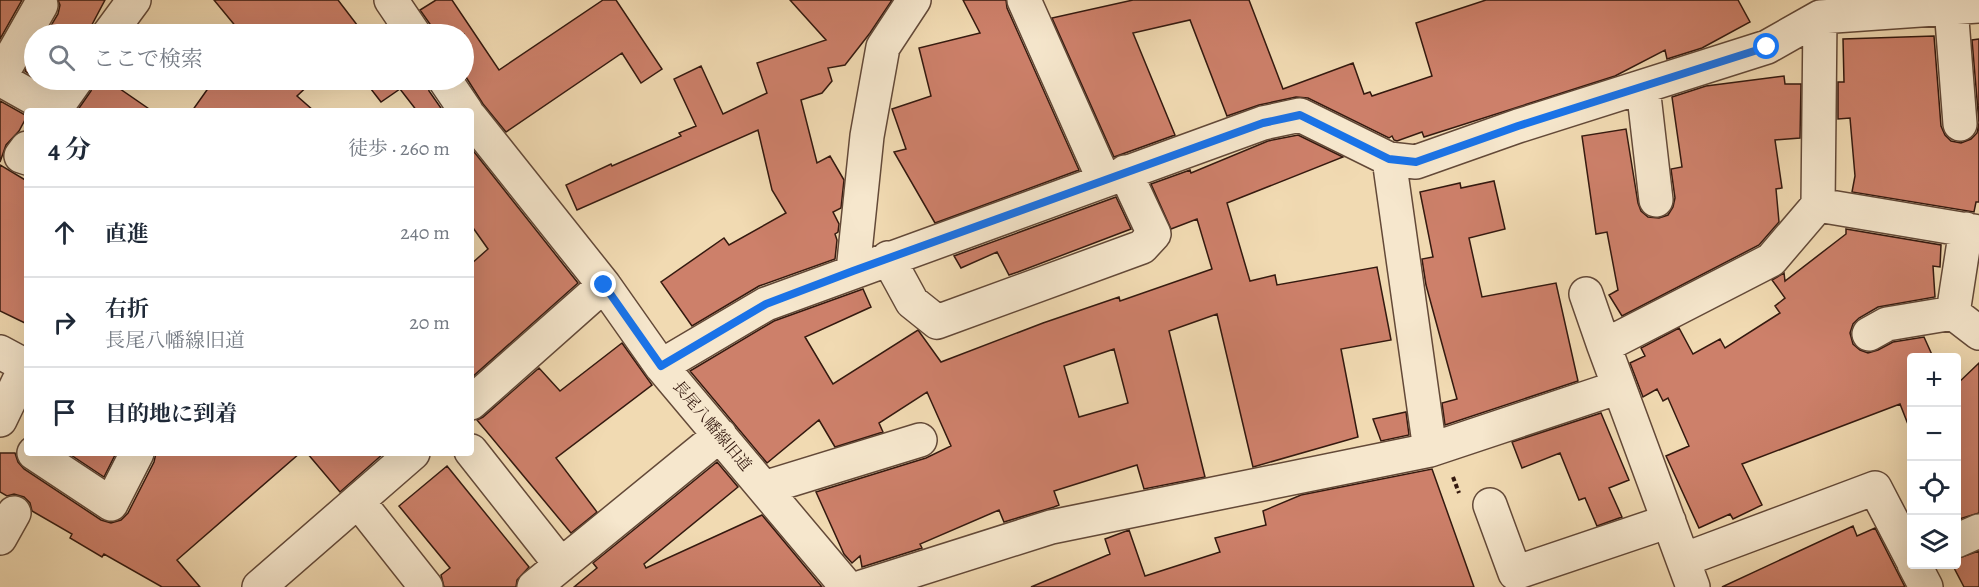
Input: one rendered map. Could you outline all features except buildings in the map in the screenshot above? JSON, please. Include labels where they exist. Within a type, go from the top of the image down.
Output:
[{"type":"street","points":[[116,24],[134,0]]},
{"type":"street","points":[[853,271],[867,136],[883,47],[914,0]]},
{"type":"street","points":[[888,258],[912,302],[937,322],[1142,247],[1154,234],[1114,176],[1023,0]]},
{"type":"street","points":[[397,2],[409,24]]},
{"type":"street","points":[[31,24],[41,6]]},
{"type":"street","points":[[661,366],[766,304],[1263,123],[1300,115],[1389,159],[1416,162],[1518,126],[1767,47],[1809,8],[1965,6],[1960,124]]},
{"type":"street","points":[[1604,346],[1771,260],[1818,205],[1809,8]]},
{"type":"street","points":[[24,36],[0,78],[51,108]]},
{"type":"street","points":[[1643,87],[1656,200]]},
{"type":"street","points":[[55,108],[69,90]]},
{"type":"street","points":[[452,90],[464,108]]},
{"type":"street","name":"長尾八幡線旧道","points":[[474,122],[604,285],[661,366],[847,587]]},
{"type":"street","points":[[1389,159],[1436,448]]},
{"type":"street","points":[[1818,205],[1972,231],[1953,313]]},
{"type":"street","points":[[474,401],[604,285]]},
{"type":"street","points":[[1586,294],[1688,573],[1875,488],[1907,551]]},
{"type":"street","points":[[1869,334],[1887,324],[1953,313],[1979,333]]},
{"type":"street","points":[[0,420],[18,361]]},
{"type":"street","points":[[862,587],[1051,527],[1436,448],[1619,387]]},
{"type":"street","points":[[0,431],[24,447]]},
{"type":"street","points":[[534,587],[720,435]]},
{"type":"street","points":[[764,488],[920,440]]},
{"type":"street","points":[[474,455],[561,565]]},
{"type":"street","points":[[39,456],[111,504],[135,456]]},
{"type":"street","points":[[259,587],[410,456]]},
{"type":"street","points":[[358,501],[426,587]]},
{"type":"street","points":[[1490,505],[1515,573],[1669,521]]},
{"type":"street","points":[[1961,539],[1979,531]]},
{"type":"street","points":[[1917,569],[1926,587]]},
{"type":"path","points":[[1436,448],[1462,501],[1490,505]]},
{"type":"route","points":[[604,285],[661,366],[766,304],[1263,123],[1300,115],[1389,159],[1416,162],[1518,126],[1767,47]]}]
